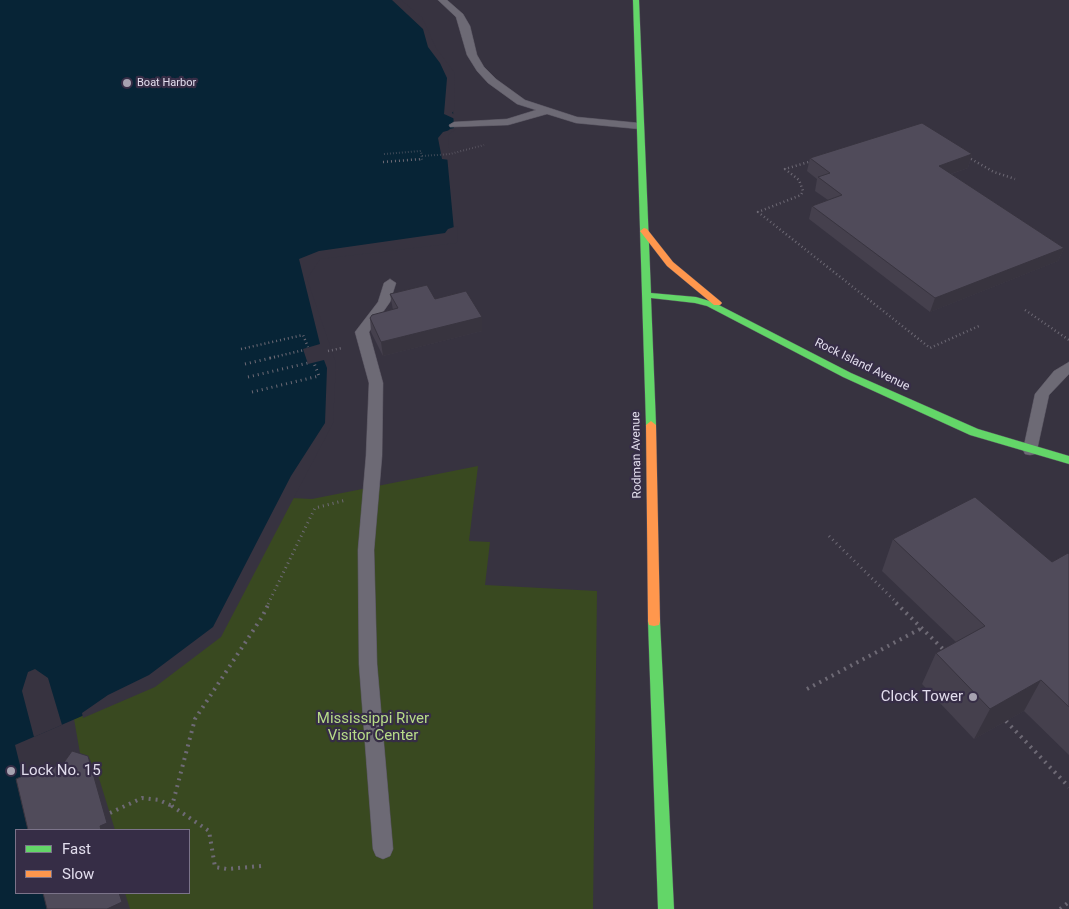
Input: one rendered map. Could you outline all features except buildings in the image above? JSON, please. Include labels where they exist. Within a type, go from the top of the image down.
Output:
[{"type":"street","name":"Rodman Avenue","points":[[636,0],[651,433],[652,569],[666,909]]},
{"type":"street","points":[[644,231],[670,264],[693,285],[734,316]]},
{"type":"street","name":"Rock Island Avenue","points":[[646,295],[696,300],[734,316],[865,383],[974,432],[1069,460]]},
{"type":"lane","points":[[442,0],[460,16],[465,26],[472,55],[480,69],[492,81],[521,102],[585,122],[639,126]]},
{"type":"lane","points":[[454,125],[508,122],[545,111]]},
{"type":"lane","points":[[383,849],[368,664],[366,550],[371,493],[376,383],[362,332],[384,302],[390,283]]},
{"type":"lane","points":[[1030,450],[1042,394],[1059,374],[1069,367]]},
{"type":"path","points":[[383,162],[422,160],[421,151],[384,154]]},
{"type":"path","points":[[422,156],[450,154]]},
{"type":"path","points":[[968,157],[994,172],[1015,179]]},
{"type":"path","points":[[813,160],[785,169],[799,180],[803,186],[801,195],[758,212],[930,348],[979,326]]},
{"type":"path","points":[[1025,310],[1069,340]]},
{"type":"path","points":[[241,349],[303,335],[308,348]]},
{"type":"path","points":[[328,351],[344,348]]},
{"type":"path","points":[[245,364],[304,350]]},
{"type":"path","points":[[248,377],[308,363]]},
{"type":"path","points":[[252,392],[319,376],[314,363]]},
{"type":"path","points":[[172,806],[196,720],[262,617],[315,508],[371,493]]},
{"type":"path","points":[[830,536],[952,658]]},
{"type":"path","points":[[807,689],[922,628]]},
{"type":"path","points":[[1006,721],[1069,787]]},
{"type":"path","points":[[110,813],[142,798],[159,800],[172,806],[209,831],[215,867],[228,869],[261,866]]},
{"type":"path","points":[[1060,909],[1069,902]]},
{"type":"green space","name":"Mississippi River Visitor Center","points":[[478,466],[469,541],[490,542],[485,585],[597,591],[593,909],[56,909],[52,894],[190,894],[190,829],[37,829],[83,770],[74,719],[154,685],[291,498],[312,499]]},
{"type":"water","points":[[0,0],[398,0],[420,19],[434,50],[451,74],[454,128],[445,134],[455,241],[319,257],[304,278],[333,364],[331,422],[219,635],[154,685],[15,745],[36,829],[15,829],[15,894],[52,894],[56,909],[0,909]]},
{"type":"pier","points":[[392,0],[401,0],[422,17],[436,48],[454,72],[455,109],[452,113],[455,115],[455,119],[444,114],[447,78],[440,63],[428,47],[423,29]]},
{"type":"pier","points":[[457,128],[448,135],[450,160],[442,159],[438,138],[443,132]]},
{"type":"pier","points":[[457,226],[458,241],[456,243],[320,259],[307,279],[336,363],[333,423],[221,637],[155,687],[83,718],[82,713],[108,695],[149,675],[213,627],[291,476],[325,423],[327,368],[324,360],[308,364],[303,349],[320,344],[299,259],[319,251],[445,233],[448,229]]},
{"type":"pier","points":[[35,669],[48,678],[62,725],[34,737],[22,691],[28,672]]},
{"type":"traffic: fast","points":[[636,0],[651,425]]},
{"type":"traffic: fast","points":[[646,295],[696,300],[710,304],[847,375],[974,432],[1069,460]]},
{"type":"traffic: fast","points":[[654,621],[666,909]]},
{"type":"traffic: slow","points":[[644,231],[670,264],[717,303]]},
{"type":"traffic: slow","points":[[651,425],[654,621]]},
{"type":"place","name":"Boat Harbor","points":[[127,83]]},
{"type":"place","name":"Clock Tower","points":[[973,697]]},
{"type":"place","name":"Lock No. 15","points":[[11,771]]}]
